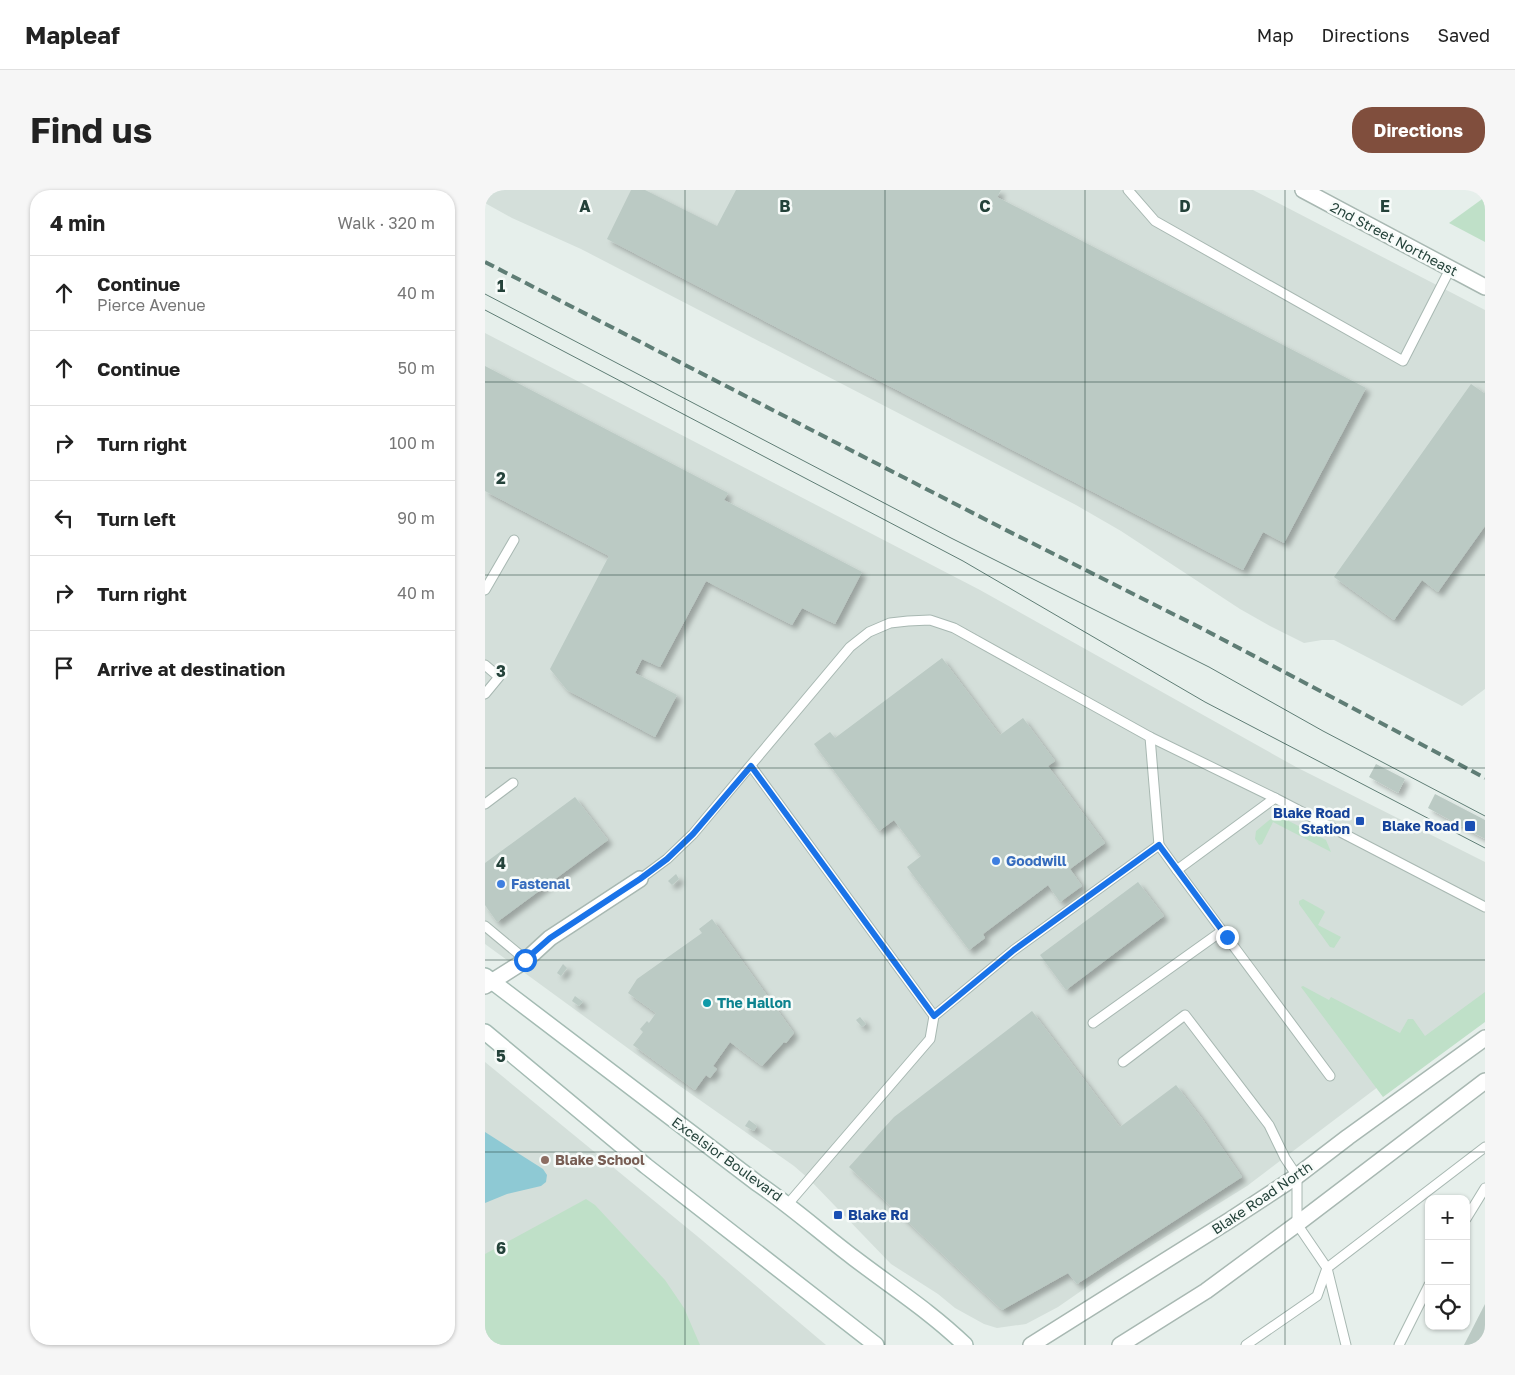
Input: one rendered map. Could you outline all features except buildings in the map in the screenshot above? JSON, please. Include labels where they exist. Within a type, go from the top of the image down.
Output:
[{"type":"street","name":"2nd Street Northeast","points":[[1303,190],[1485,287]]},
{"type":"street","points":[[487,981],[525,960],[550,938],[640,879]]},
{"type":"street","name":"Excelsior Boulevard","points":[[487,981],[788,1204],[854,1258],[945,1326],[965,1345]]},
{"type":"street","points":[[485,1032],[646,1166],[877,1345]]},
{"type":"street","name":"Blake Road North","points":[[1031,1345],[1297,1176],[1485,1038]]},
{"type":"street","points":[[1120,1345],[1206,1291],[1485,1081]]},
{"type":"lane","points":[[1128,190],[1155,221],[1403,361],[1451,269]]},
{"type":"lane","points":[[485,590],[514,540]]},
{"type":"lane","points":[[640,879],[667,859],[693,834],[850,647],[869,632],[890,623],[908,620],[929,620],[954,628],[1150,737],[1275,798],[1485,907]]},
{"type":"lane","points":[[485,665],[499,678],[485,694]]},
{"type":"lane","points":[[1150,737],[1159,845],[1330,1076]]},
{"type":"lane","points":[[751,766],[934,1016]]},
{"type":"lane","points":[[485,804],[513,783]]},
{"type":"lane","points":[[1177,870],[1275,798]]},
{"type":"lane","points":[[788,1204],[930,1039],[934,1016],[1014,950],[1159,845]]},
{"type":"lane","points":[[485,926],[525,960]]},
{"type":"lane","points":[[1093,1023],[1222,931]]},
{"type":"lane","points":[[1123,1062],[1185,1015],[1269,1125],[1285,1158],[1297,1176],[1297,1224],[1327,1268],[1346,1345]]},
{"type":"lane","points":[[1247,1345],[1317,1296],[1327,1268],[1485,1147]]},
{"type":"lane","points":[[1470,1212],[1485,1188]]},
{"type":"lane","points":[[1399,1345],[1425,1293]]},
{"type":"shaded area","points":[[485,190],[1253,190],[1485,310],[1485,689],[1462,706],[1334,640],[1304,643],[1240,609],[1121,531],[1076,505],[581,249],[512,218],[485,203]]},
{"type":"shaded area","points":[[485,333],[980,590],[1296,767],[1485,862],[1485,1006],[1247,1186],[1107,1273],[1058,1307],[1026,1324],[997,1328],[984,1324],[955,1308],[938,1294],[891,1264],[809,1179],[794,1166],[677,1084],[485,944]]},
{"type":"shaded area","name":"Blake School","points":[[485,1062],[697,1236],[826,1345],[485,1345]]},
{"type":"green space","points":[[1485,197],[1485,242],[1449,223]]},
{"type":"green space","points":[[1274,816],[1279,816],[1326,840],[1331,852],[1273,822],[1262,844],[1259,845],[1255,839],[1256,831]]},
{"type":"green space","points":[[1303,899],[1325,912],[1318,925],[1341,937],[1334,948],[1330,947],[1299,904],[1299,901]]},
{"type":"green space","points":[[1303,986],[1329,1000],[1331,997],[1400,1033],[1408,1019],[1413,1019],[1425,1036],[1485,992],[1485,1022],[1383,1097],[1301,987]]},
{"type":"green space","points":[[586,1199],[595,1205],[665,1280],[684,1308],[700,1345],[485,1345],[485,1254]]},
{"type":"water","points":[[485,1132],[543,1169],[547,1175],[546,1182],[541,1186],[507,1194],[485,1203]]},
{"type":"tram line","points":[[485,294],[951,538],[1209,667],[1323,731],[1485,816]]},
{"type":"tram line","points":[[485,310],[963,561],[1205,702],[1485,848]]},
{"type":"railway","points":[[485,262],[1004,529],[1203,629],[1485,778]]},
{"type":"place","name":"Blake Road Station","points":[[1360,821]]},
{"type":"place","name":"Blake Road","points":[[1470,826]]},
{"type":"place","name":"Goodwill","points":[[996,861]]},
{"type":"place","name":"Fastenal","points":[[501,884]]},
{"type":"place","name":"The Hallon","points":[[707,1003]]},
{"type":"place","name":"Blake School","points":[[545,1160]]},
{"type":"place","name":"Blake Rd","points":[[838,1215]]},
{"type":"route","points":[[525,960],[550,938],[667,859],[693,834],[751,766],[934,1016],[1014,950],[1159,845],[1227,937]]}]
